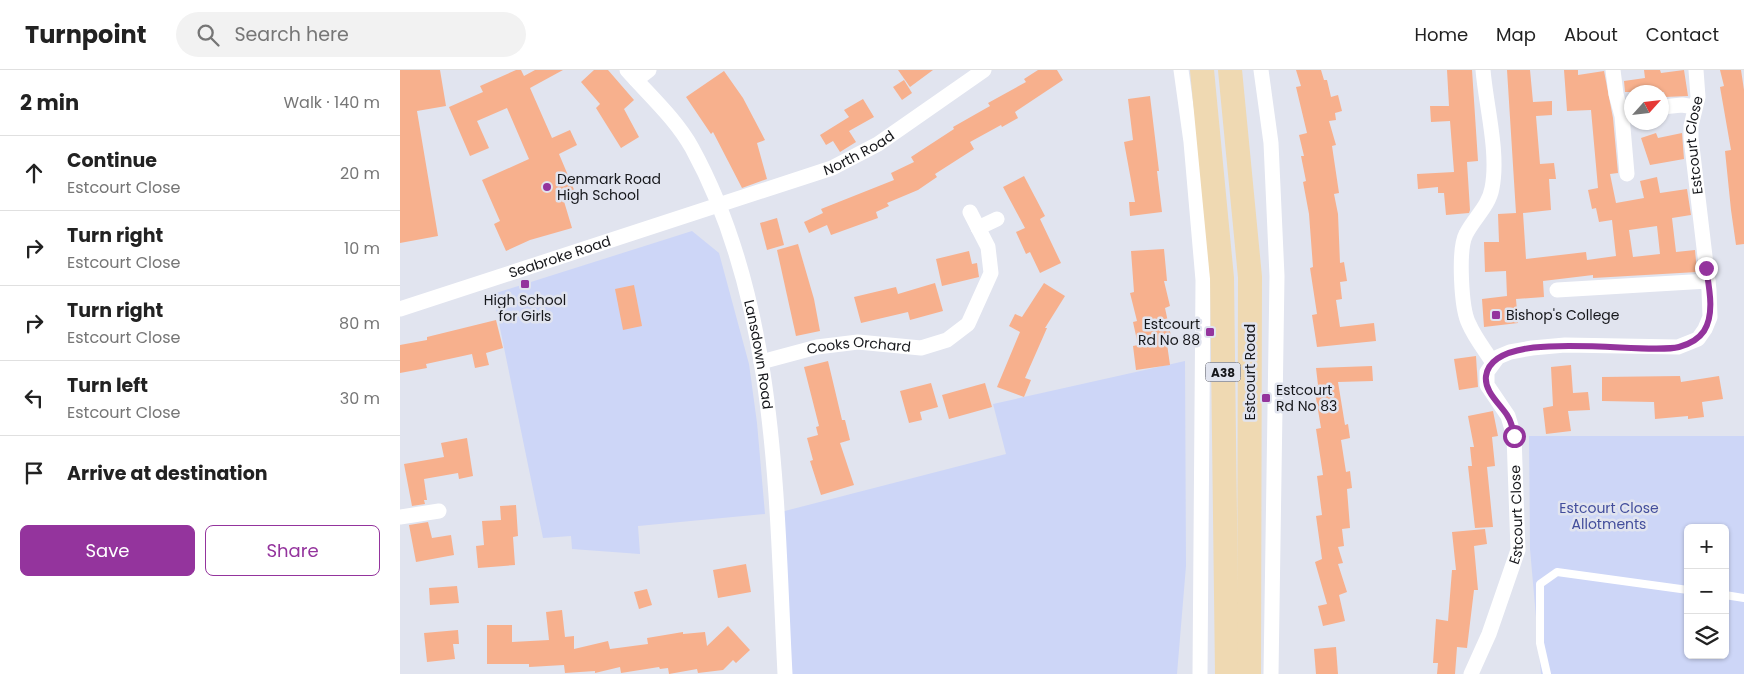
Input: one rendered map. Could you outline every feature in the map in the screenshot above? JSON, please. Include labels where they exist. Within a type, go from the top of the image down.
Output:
[{"type":"main road","name":"Estcourt Road","points":[[1202,70],[1201,141],[1222,278],[1226,674]]},
{"type":"main road","name":"Estcourt Road","points":[[1230,70],[1250,277],[1249,674]]},
{"type":"street","points":[[631,75],[648,70]]},
{"type":"street","name":"North Road","points":[[719,206],[832,168],[878,144],[984,70]]},
{"type":"street","name":"Estcourt Road","points":[[1181,70],[1201,141],[1203,280],[1200,674]]},
{"type":"street","name":"Estcourt Road","points":[[1262,70],[1271,143],[1277,276],[1271,674]]},
{"type":"street","points":[[1484,70],[1491,130],[1493,186],[1490,198],[1465,235],[1462,250],[1464,310],[1468,322],[1493,363]]},
{"type":"street","points":[[1613,70],[1616,94],[1624,109]]},
{"type":"street","name":"Estcourt Close","points":[[1471,674],[1489,634],[1518,550],[1514,436],[1508,416],[1487,385],[1487,372],[1493,363],[1498,357],[1510,352],[1541,347],[1583,345],[1678,348],[1698,339],[1710,317],[1708,281],[1691,138],[1698,97],[1696,70]]},
{"type":"street","name":"Lansdown Road","points":[[631,75],[672,120],[692,147],[719,206],[742,277],[761,362],[770,422],[777,513],[785,674]]},
{"type":"street","points":[[1669,106],[1682,105],[1695,107]]},
{"type":"street","points":[[1627,130],[1627,174]]},
{"type":"street","name":"Seabroke Road","points":[[400,309],[719,206]]},
{"type":"street","name":"Cooks Orchard","points":[[761,362],[817,347],[858,342],[921,348],[947,340],[968,324],[991,273],[988,247],[970,212]]},
{"type":"street","points":[[978,228],[997,219]]},
{"type":"street","points":[[1557,290],[1708,281]]},
{"type":"street","points":[[400,517],[440,511]]},
{"type":"lane","points":[[1547,674],[1540,643],[1540,584],[1557,572],[1684,589]]},
{"type":"lane","points":[[1729,596],[1744,598]]},
{"type":"green space","points":[[692,231],[719,253],[749,364],[757,423],[765,514],[638,526],[640,554],[572,549],[571,536],[543,538],[493,294]]},
{"type":"green space","points":[[1185,361],[1186,566],[1177,674],[785,674],[777,513],[1006,454],[993,404]]},
{"type":"green space","name":"Estcourt Close Allotments","points":[[1529,436],[1744,436],[1744,674],[1541,674],[1530,549]]},
{"type":"building","points":[[400,70],[440,70],[446,106],[417,111],[438,236],[400,243]]},
{"type":"building","points":[[516,70],[521,70],[524,76],[535,70],[563,70],[530,88],[552,138],[570,130],[577,145],[559,154],[575,192],[563,198],[572,228],[530,240],[506,251],[494,224],[500,221],[482,180],[529,159],[507,108],[477,121],[489,148],[470,156],[449,107],[483,92],[480,86]]},
{"type":"building","points":[[594,70],[608,70],[634,100],[624,109],[639,137],[621,148],[596,108],[600,104],[581,82]]},
{"type":"building","points":[[898,70],[933,70],[910,87]]},
{"type":"building","points":[[1038,70],[1057,70],[1063,80],[1015,112],[1018,118],[970,142],[974,149],[935,174],[937,177],[918,190],[887,203],[889,206],[876,212],[878,218],[831,235],[827,225],[809,233],[804,222],[823,213],[821,209],[894,180],[891,173],[914,162],[911,157],[954,129],[953,127],[990,106],[988,103],[1026,82],[1024,79]]},
{"type":"building","points":[[1296,70],[1321,70],[1324,80],[1327,80],[1331,97],[1338,95],[1342,111],[1335,113],[1336,120],[1329,121],[1336,145],[1332,146],[1339,193],[1334,194],[1338,214],[1340,263],[1344,262],[1347,281],[1340,282],[1342,299],[1336,300],[1340,327],[1374,323],[1376,341],[1317,347],[1312,315],[1317,314],[1310,268],[1313,267],[1309,214],[1303,182],[1306,181],[1301,156],[1304,156],[1299,135],[1307,133],[1296,87],[1301,86]]},
{"type":"building","points":[[1447,70],[1472,70],[1478,161],[1467,162],[1469,213],[1446,215],[1444,193],[1438,193],[1438,187],[1418,189],[1417,174],[1454,172],[1450,121],[1431,122],[1430,106],[1449,106]]},
{"type":"building","points":[[1507,70],[1530,70],[1533,102],[1552,101],[1552,115],[1536,116],[1540,164],[1554,163],[1556,179],[1549,179],[1551,210],[1523,213],[1526,259],[1586,252],[1587,260],[1616,256],[1612,220],[1599,222],[1596,208],[1592,209],[1588,190],[1598,188],[1591,110],[1567,111],[1564,70],[1578,70],[1578,75],[1604,71],[1613,118],[1618,173],[1610,174],[1616,203],[1644,198],[1640,181],[1657,177],[1660,193],[1687,189],[1691,215],[1672,218],[1676,252],[1695,250],[1697,272],[1593,278],[1593,275],[1543,281],[1544,297],[1516,299],[1518,323],[1484,327],[1482,299],[1507,296],[1506,271],[1485,272],[1484,242],[1499,242],[1498,214],[1516,213]],"holes":[[[1657,226],[1660,254],[1633,257],[1629,230]]]},
{"type":"building","points":[[1644,70],[1660,70],[1661,73],[1684,70],[1688,96],[1669,97],[1669,85],[1624,85],[1624,81],[1645,78]]},
{"type":"building","points":[[1720,70],[1741,70],[1744,90],[1744,244],[1736,245],[1725,151],[1731,150],[1720,87],[1724,86]]},
{"type":"building","points":[[724,71],[743,98],[765,140],[757,143],[767,179],[742,188],[713,132],[711,134],[686,97]]},
{"type":"building","points":[[904,80],[912,93],[902,100],[893,87]]},
{"type":"building","points":[[1150,96],[1162,212],[1130,216],[1129,202],[1135,202],[1124,142],[1133,140],[1128,99]]},
{"type":"building","points":[[863,99],[874,117],[849,131],[856,142],[840,152],[833,141],[826,145],[820,135],[849,117],[844,110]]},
{"type":"building","points":[[1656,133],[1658,138],[1682,133],[1684,159],[1650,165],[1641,138]]},
{"type":"building","points":[[1024,176],[1045,216],[1040,219],[1061,263],[1040,273],[1030,252],[1026,254],[1016,232],[1025,228],[1003,187]]},
{"type":"building","points":[[777,218],[784,245],[767,250],[760,223]]},
{"type":"building","points":[[798,244],[814,299],[820,331],[796,336],[777,250]]},
{"type":"building","points":[[1164,249],[1167,281],[1164,281],[1170,306],[1165,308],[1171,336],[1166,337],[1170,365],[1136,370],[1133,346],[1138,345],[1133,322],[1137,321],[1130,293],[1134,292],[1131,251]]},
{"type":"building","points":[[969,251],[972,264],[977,263],[979,277],[942,286],[936,259]]},
{"type":"building","points":[[935,283],[943,311],[910,320],[908,312],[861,323],[854,297],[896,287],[898,294]]},
{"type":"building","points":[[1044,283],[1065,296],[1045,328],[1047,328],[1025,378],[1031,380],[1024,397],[997,387],[1020,332],[1009,326],[1015,314],[1022,317]]},
{"type":"building","points":[[634,285],[642,326],[623,330],[615,289]]},
{"type":"building","points":[[496,320],[503,348],[486,353],[489,365],[475,368],[472,354],[426,364],[427,368],[400,373],[400,345],[427,340],[427,337]]},
{"type":"building","points":[[1476,356],[1478,387],[1459,390],[1454,359]]},
{"type":"building","points":[[828,361],[842,420],[845,420],[850,440],[840,443],[854,485],[821,495],[810,461],[813,460],[807,438],[818,435],[816,427],[819,426],[804,367]]},
{"type":"building","points":[[1571,365],[1573,393],[1588,392],[1590,410],[1568,411],[1571,431],[1546,434],[1543,408],[1553,406],[1551,367]]},
{"type":"building","points":[[1372,366],[1373,381],[1338,382],[1345,425],[1348,424],[1350,438],[1341,440],[1346,472],[1350,471],[1352,488],[1347,489],[1350,528],[1342,529],[1344,546],[1338,547],[1343,563],[1338,564],[1347,592],[1339,595],[1345,621],[1323,626],[1318,606],[1327,604],[1315,562],[1322,559],[1316,516],[1322,515],[1317,476],[1323,475],[1316,429],[1321,428],[1314,386],[1318,385],[1316,368]]},
{"type":"building","points":[[1680,376],[1681,382],[1719,376],[1723,399],[1702,402],[1704,417],[1688,419],[1688,416],[1655,419],[1654,402],[1602,401],[1602,377]]},
{"type":"building","points":[[931,383],[938,407],[920,412],[922,420],[909,423],[900,391]]},
{"type":"building","points":[[985,383],[992,407],[949,419],[942,395]]},
{"type":"building","points":[[1493,411],[1498,436],[1492,437],[1495,466],[1487,467],[1493,527],[1475,528],[1468,466],[1472,466],[1470,447],[1474,447],[1468,416]]},
{"type":"building","points":[[467,438],[473,476],[459,479],[458,473],[424,479],[427,500],[424,500],[425,504],[412,506],[404,464],[444,457],[441,443]]},
{"type":"building","points":[[516,505],[518,536],[513,537],[515,565],[478,568],[476,546],[484,545],[482,521],[501,520],[500,506]]},
{"type":"building","points":[[428,522],[432,538],[451,535],[454,555],[416,562],[409,525]]},
{"type":"building","points":[[1485,529],[1487,544],[1474,546],[1478,590],[1474,590],[1467,648],[1457,647],[1455,674],[1437,674],[1438,663],[1433,663],[1436,619],[1448,621],[1452,570],[1456,570],[1452,532]]},
{"type":"building","points":[[746,564],[751,592],[718,598],[713,570]]},
{"type":"building","points":[[457,586],[459,603],[430,605],[429,588]]},
{"type":"building","points":[[647,589],[652,605],[639,609],[634,592]]},
{"type":"building","points":[[562,610],[565,637],[574,636],[574,649],[608,641],[610,649],[648,644],[647,638],[683,632],[683,634],[705,632],[707,646],[728,626],[750,650],[736,663],[733,660],[723,670],[698,673],[697,669],[669,674],[668,668],[660,669],[659,667],[621,673],[620,667],[595,673],[595,671],[565,673],[564,665],[529,667],[529,664],[487,664],[487,625],[512,625],[512,642],[549,640],[546,612]]},
{"type":"building","points":[[458,630],[459,644],[453,644],[455,659],[427,662],[424,633]]},
{"type":"building","points":[[1336,647],[1338,674],[1316,674],[1314,649]]},
{"type":"place","name":"Denmark Road High School","points":[[547,187]]},
{"type":"place","name":"High School for Girls","points":[[525,284]]},
{"type":"place","name":"Bishop's College","points":[[1496,315]]},
{"type":"place","name":"Estcourt Rd No 88","points":[[1210,332]]},
{"type":"place","name":"Estcourt Rd No 83","points":[[1266,398]]},
{"type":"route","points":[[1514,436],[1508,416],[1487,385],[1487,372],[1498,357],[1510,352],[1532,348],[1565,345],[1678,348],[1688,344],[1698,339],[1710,317],[1706,268]]}]
